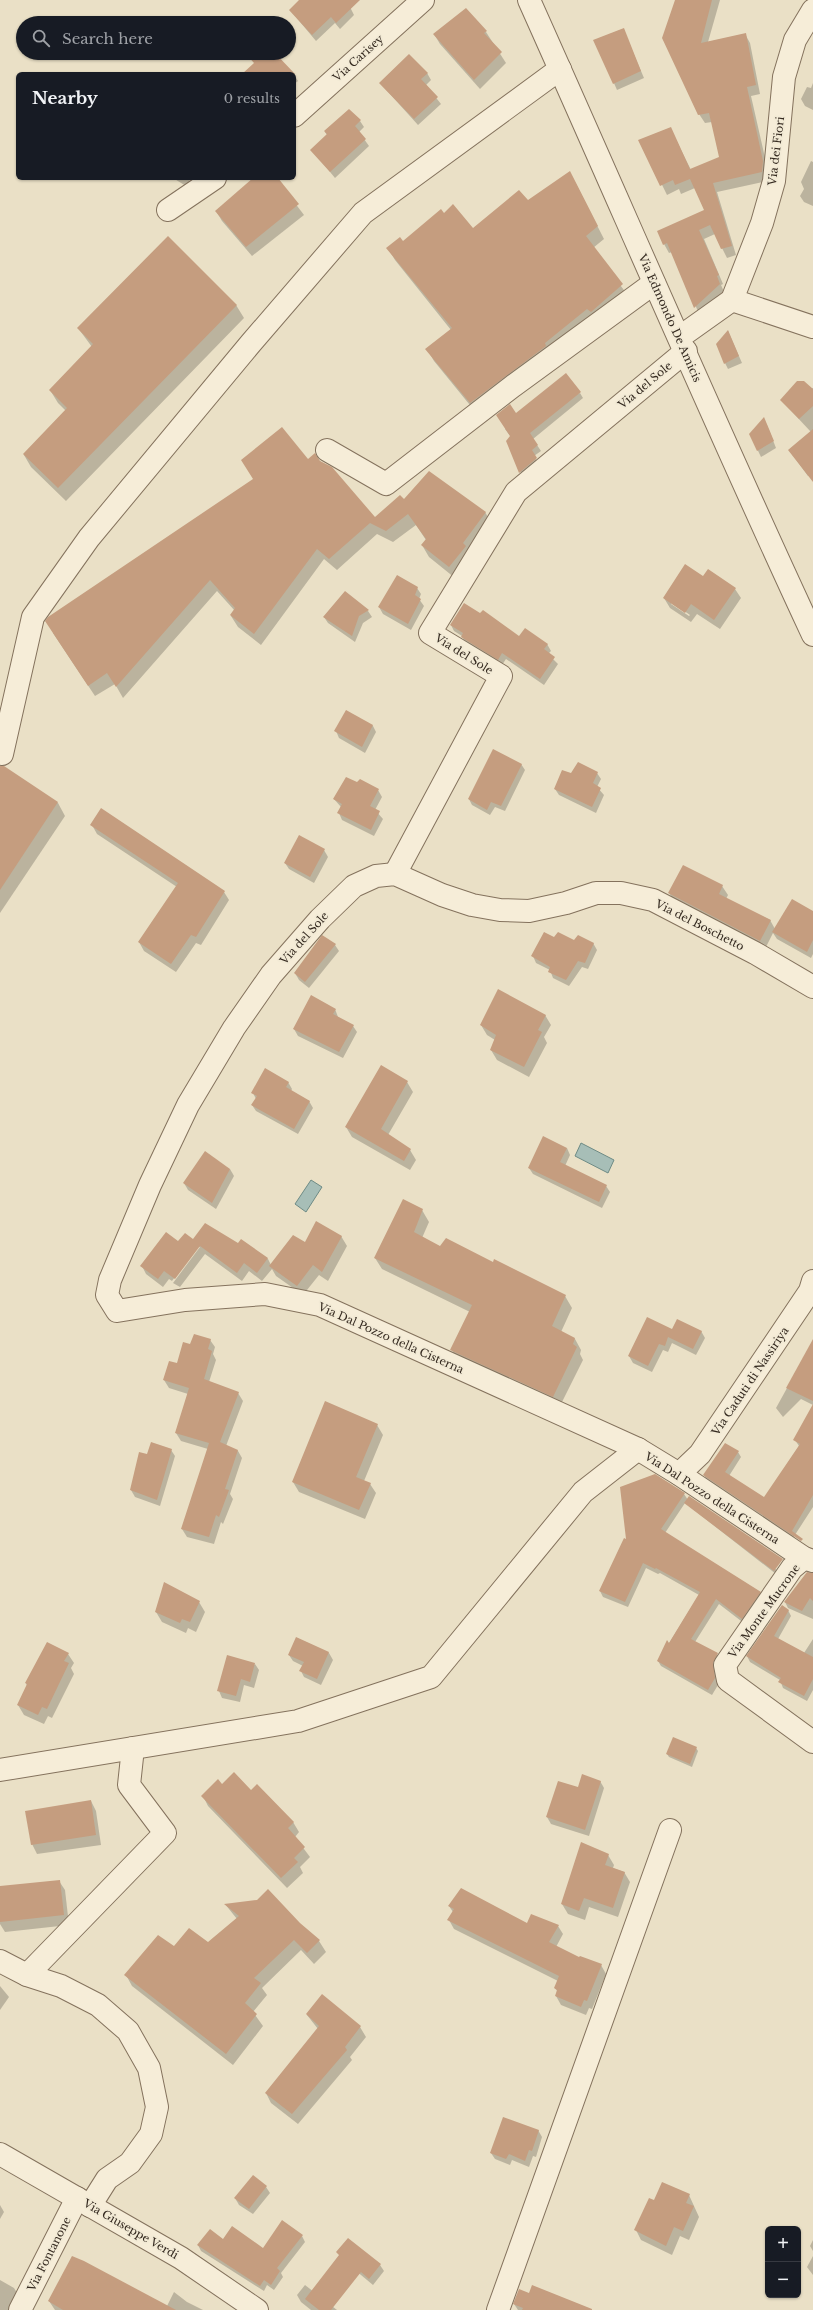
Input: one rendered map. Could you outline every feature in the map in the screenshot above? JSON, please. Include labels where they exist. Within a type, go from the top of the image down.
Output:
[{"type":"street","name":"Via Carisey","points":[[296,114],[423,0]]},
{"type":"street","name":"Via Edmondo De Amicis","points":[[529,0],[654,283],[683,344],[740,477],[813,635]]},
{"type":"street","name":"Via dei Fiori","points":[[732,300],[762,222],[774,180],[784,77],[796,40],[813,10]]},
{"type":"street","points":[[2,754],[32,617],[89,538],[251,343],[363,212],[560,69]]},
{"type":"street","points":[[168,210],[212,180]]},
{"type":"street","points":[[327,450],[386,484],[513,386],[654,283]]},
{"type":"street","points":[[683,344],[732,300],[813,327]]},
{"type":"street","name":"Via del Sole","points":[[234,1028],[271,975],[326,913],[354,886],[376,876],[395,874],[501,676],[430,633],[516,492],[683,344]]},
{"type":"street","name":"Via del Boschetto","points":[[395,874],[472,905],[500,910],[529,911],[566,903],[596,893],[621,893],[653,900],[755,953],[813,987]]},
{"type":"street","name":"Via Dal Pozzo della Cisterna","points":[[234,1028],[188,1105],[146,1192],[110,1280],[107,1295],[117,1311],[185,1300],[265,1294],[320,1305],[638,1449],[679,1474],[808,1559]]},
{"type":"street","name":"Via Caduti di Nassiriya","points":[[679,1474],[700,1454],[810,1291],[813,1282]]},
{"type":"street","points":[[0,1770],[298,1721],[431,1677],[583,1492],[638,1449]]},
{"type":"street","name":"Via Monte Mucrone","points":[[808,1559],[792,1568],[725,1665],[728,1680],[813,1742]]},
{"type":"street","points":[[27,1975],[165,1833],[129,1785],[133,1748]]},
{"type":"street","points":[[498,2310],[670,1830]]},
{"type":"street","name":"Via Fontanone","points":[[0,1961],[27,1975],[62,1986],[98,2005],[128,2031],[149,2068],[157,2107],[151,2134],[130,2163],[107,2179],[84,2202],[20,2310]]},
{"type":"street","name":"Via Giuseppe Verdi","points":[[0,2154],[181,2258],[257,2310]]},
{"type":"water","points":[[581,1143],[614,1160],[608,1173],[575,1156]]},
{"type":"water","points":[[311,1180],[322,1187],[306,1212],[295,1204]]},
{"type":"building","points":[[299,0],[360,0],[336,23],[331,17],[312,35],[289,10]]},
{"type":"building","points":[[675,0],[712,0],[701,43],[746,33],[756,85],[747,87],[763,161],[762,172],[713,183],[732,246],[721,249],[710,225],[699,230],[719,275],[717,276],[720,284],[694,308],[667,243],[663,245],[657,231],[704,210],[690,179],[675,185],[673,180],[660,186],[638,140],[671,127],[690,169],[719,157],[709,113],[698,115],[662,38]]},
{"type":"building","points":[[466,8],[487,31],[484,33],[502,52],[474,80],[433,34]]},
{"type":"building","points":[[624,28],[641,71],[613,84],[593,40]]},
{"type":"building","points":[[409,54],[428,73],[421,79],[438,97],[414,119],[379,83]]},
{"type":"building","points":[[251,60],[282,60],[293,72],[244,72],[254,63]]},
{"type":"building","points":[[349,109],[361,120],[355,126],[366,139],[330,172],[310,150],[327,134],[324,131]]},
{"type":"building","points":[[570,171],[598,226],[586,236],[623,284],[591,312],[587,309],[545,343],[546,346],[470,403],[425,349],[452,328],[386,248],[400,237],[403,241],[441,209],[444,213],[453,204],[473,228],[519,190],[528,200]]},
{"type":"building","points":[[251,180],[280,180],[299,204],[246,247],[215,211]]},
{"type":"building","points":[[168,236],[237,305],[58,488],[23,454],[67,408],[49,390],[93,344],[77,328]]},
{"type":"building","points":[[728,330],[739,356],[724,364],[716,344]]},
{"type":"building","points":[[566,373],[581,392],[530,433],[538,445],[532,450],[537,458],[519,473],[506,441],[510,436],[496,415],[510,404],[516,413]]},
{"type":"building","points":[[797,381],[804,381],[813,389],[813,406],[799,419],[780,400]]},
{"type":"building","points":[[764,417],[774,441],[757,451],[749,434]]},
{"type":"building","points":[[282,427],[308,459],[315,453],[320,461],[332,467],[375,517],[400,495],[404,499],[429,471],[486,512],[463,543],[466,546],[449,567],[421,545],[426,539],[408,514],[386,531],[370,523],[329,559],[317,549],[254,634],[230,615],[235,608],[210,580],[116,687],[107,673],[88,686],[45,621],[48,617],[253,479],[241,460]]},
{"type":"building","points":[[813,429],[813,482],[788,450]]},
{"type":"building","points":[[685,564],[703,576],[708,569],[736,588],[714,620],[691,604],[685,613],[663,598]]},
{"type":"building","points":[[397,575],[418,587],[415,595],[421,599],[408,624],[378,607]]},
{"type":"building","points":[[345,591],[369,610],[359,616],[352,636],[323,617]]},
{"type":"building","points":[[464,603],[480,613],[483,610],[519,636],[525,628],[548,644],[544,649],[555,657],[540,679],[502,653],[498,660],[461,637],[463,633],[450,625]]},
{"type":"building","points":[[346,710],[373,725],[362,747],[334,731]]},
{"type":"building","points":[[493,749],[522,764],[501,806],[491,802],[487,810],[468,799]]},
{"type":"building","points":[[578,762],[598,772],[593,783],[601,788],[592,807],[554,789],[562,770],[571,773]]},
{"type":"building","points":[[0,766],[4,766],[58,802],[0,890]]},
{"type":"building","points":[[346,777],[357,782],[360,779],[379,789],[370,806],[380,811],[371,830],[337,813],[342,804],[333,799]]},
{"type":"building","points":[[101,808],[225,891],[196,937],[191,935],[171,964],[138,942],[178,883],[90,825]]},
{"type":"building","points":[[299,835],[325,849],[310,877],[284,863]]},
{"type":"building","points":[[683,865],[723,885],[719,894],[771,920],[760,941],[668,893]]},
{"type":"building","points":[[792,899],[813,911],[813,940],[807,952],[772,932]]},
{"type":"building","points":[[544,932],[554,937],[558,932],[574,940],[578,935],[594,943],[585,963],[578,961],[566,980],[548,972],[550,967],[531,956]]},
{"type":"building","points":[[322,935],[336,944],[305,982],[294,973]]},
{"type":"building","points":[[498,989],[546,1015],[538,1030],[542,1032],[524,1067],[490,1050],[496,1035],[480,1025]]},
{"type":"building","points":[[311,995],[336,1009],[333,1014],[354,1025],[339,1052],[293,1029]]},
{"type":"building","points":[[381,1065],[408,1081],[381,1129],[411,1149],[404,1161],[345,1127]]},
{"type":"building","points":[[265,1068],[289,1082],[286,1087],[310,1101],[294,1129],[251,1105],[257,1096],[251,1093]]},
{"type":"building","points":[[543,1136],[567,1148],[560,1162],[607,1185],[599,1202],[528,1168]]},
{"type":"building","points":[[205,1151],[230,1169],[212,1203],[183,1183]]},
{"type":"building","points":[[403,1199],[423,1209],[414,1232],[440,1246],[446,1238],[493,1262],[494,1259],[566,1295],[552,1326],[575,1338],[573,1344],[577,1347],[553,1397],[450,1350],[472,1305],[374,1258]]},
{"type":"building","points":[[316,1221],[342,1236],[322,1272],[313,1265],[297,1286],[269,1266],[293,1235],[305,1242]]},
{"type":"building","points":[[205,1223],[238,1243],[241,1239],[268,1258],[257,1273],[244,1263],[237,1273],[200,1246],[175,1279],[164,1271],[158,1279],[140,1266],[166,1232],[178,1241],[185,1233],[193,1239]]},
{"type":"building","points":[[647,1317],[672,1329],[677,1319],[702,1331],[693,1349],[668,1337],[665,1346],[659,1344],[648,1366],[628,1356]]},
{"type":"building","points":[[194,1334],[211,1339],[208,1349],[212,1351],[204,1379],[239,1392],[220,1442],[238,1450],[225,1489],[229,1490],[219,1517],[216,1515],[209,1537],[181,1529],[209,1443],[175,1433],[189,1388],[163,1380],[169,1361],[177,1363],[183,1342],[190,1344]]},
{"type":"building","points":[[813,1339],[813,1401],[786,1388]]},
{"type":"building","points":[[325,1401],[378,1424],[356,1477],[371,1483],[359,1510],[292,1482]]},
{"type":"building","points":[[813,1404],[813,1495],[792,1531],[803,1539],[801,1541],[703,1475],[725,1443],[739,1451],[725,1472],[764,1497],[800,1444],[793,1440]]},
{"type":"building","points":[[151,1442],[172,1449],[157,1500],[130,1490],[139,1452],[147,1454]]},
{"type":"building","points":[[655,1474],[685,1493],[661,1529],[761,1592],[742,1619],[716,1599],[691,1639],[718,1653],[713,1663],[715,1678],[708,1690],[657,1661],[667,1640],[669,1643],[700,1592],[656,1568],[655,1569],[643,1563],[625,1602],[599,1591],[624,1538],[626,1539],[620,1487]]},
{"type":"building","points":[[689,1496],[783,1559],[774,1571],[684,1503]]},
{"type":"building","points":[[807,1572],[813,1573],[813,1601],[810,1598],[802,1611],[784,1602]]},
{"type":"building","points":[[164,1582],[200,1601],[190,1622],[182,1619],[180,1623],[155,1612]]},
{"type":"building","points":[[782,1605],[789,1610],[774,1636],[813,1657],[813,1679],[804,1696],[778,1682],[781,1678],[746,1656]]},
{"type":"building","points":[[296,1637],[329,1652],[317,1679],[299,1671],[304,1662],[288,1655]]},
{"type":"building","points":[[47,1642],[69,1653],[64,1661],[69,1663],[47,1709],[42,1707],[38,1715],[17,1705],[27,1684],[25,1683]]},
{"type":"building","points":[[227,1655],[255,1663],[250,1682],[241,1679],[236,1696],[217,1691]]},
{"type":"building","points":[[673,1737],[697,1747],[690,1764],[666,1754]]},
{"type":"building","points":[[234,1772],[251,1790],[257,1784],[294,1822],[288,1828],[305,1847],[294,1858],[298,1862],[281,1878],[201,1796],[218,1779],[222,1784]]},
{"type":"building","points":[[582,1774],[601,1781],[585,1830],[546,1817],[558,1781],[578,1787]]},
{"type":"building","points":[[91,1800],[96,1835],[31,1845],[25,1811]]},
{"type":"building","points":[[581,1842],[609,1854],[605,1865],[625,1872],[613,1908],[584,1898],[579,1911],[561,1904]]},
{"type":"building","points":[[60,1880],[64,1915],[0,1922],[0,1886]]},
{"type":"building","points":[[461,1888],[527,1923],[531,1914],[559,1925],[549,1942],[579,1957],[580,1956],[602,1964],[587,2001],[584,2000],[581,2007],[555,1996],[557,1990],[554,1988],[559,1976],[447,1920],[454,1909],[448,1906]]},
{"type":"building","points":[[268,1889],[300,1923],[320,1940],[307,1953],[294,1940],[254,1978],[261,1983],[245,2003],[257,2014],[226,2054],[124,1975],[158,1935],[174,1946],[189,1928],[208,1942],[239,1916],[224,1904],[257,1900]]},
{"type":"building","points":[[322,1994],[361,2026],[345,2047],[347,2050],[292,2114],[265,2093],[319,2026],[306,2014]]},
{"type":"building","points":[[503,2117],[539,2130],[532,2151],[529,2150],[525,2161],[509,2154],[506,2159],[490,2153]]},
{"type":"building","points":[[253,2175],[267,2186],[249,2209],[234,2198]]},
{"type":"building","points":[[662,2182],[690,2194],[686,2203],[694,2206],[683,2231],[674,2227],[666,2246],[634,2230],[649,2198],[654,2200]]},
{"type":"building","points":[[282,2220],[303,2235],[277,2268],[280,2271],[271,2285],[264,2280],[260,2286],[197,2245],[210,2229],[223,2239],[232,2226],[263,2248]]},
{"type":"building","points":[[348,2238],[381,2264],[369,2279],[361,2272],[331,2310],[319,2310],[305,2299],[339,2255],[336,2252]]},
{"type":"building","points":[[72,2256],[176,2310],[63,2310],[48,2301]]},
{"type":"building","points":[[532,2285],[592,2310],[522,2310],[523,2308],[513,2304],[519,2289],[529,2293]]}]
